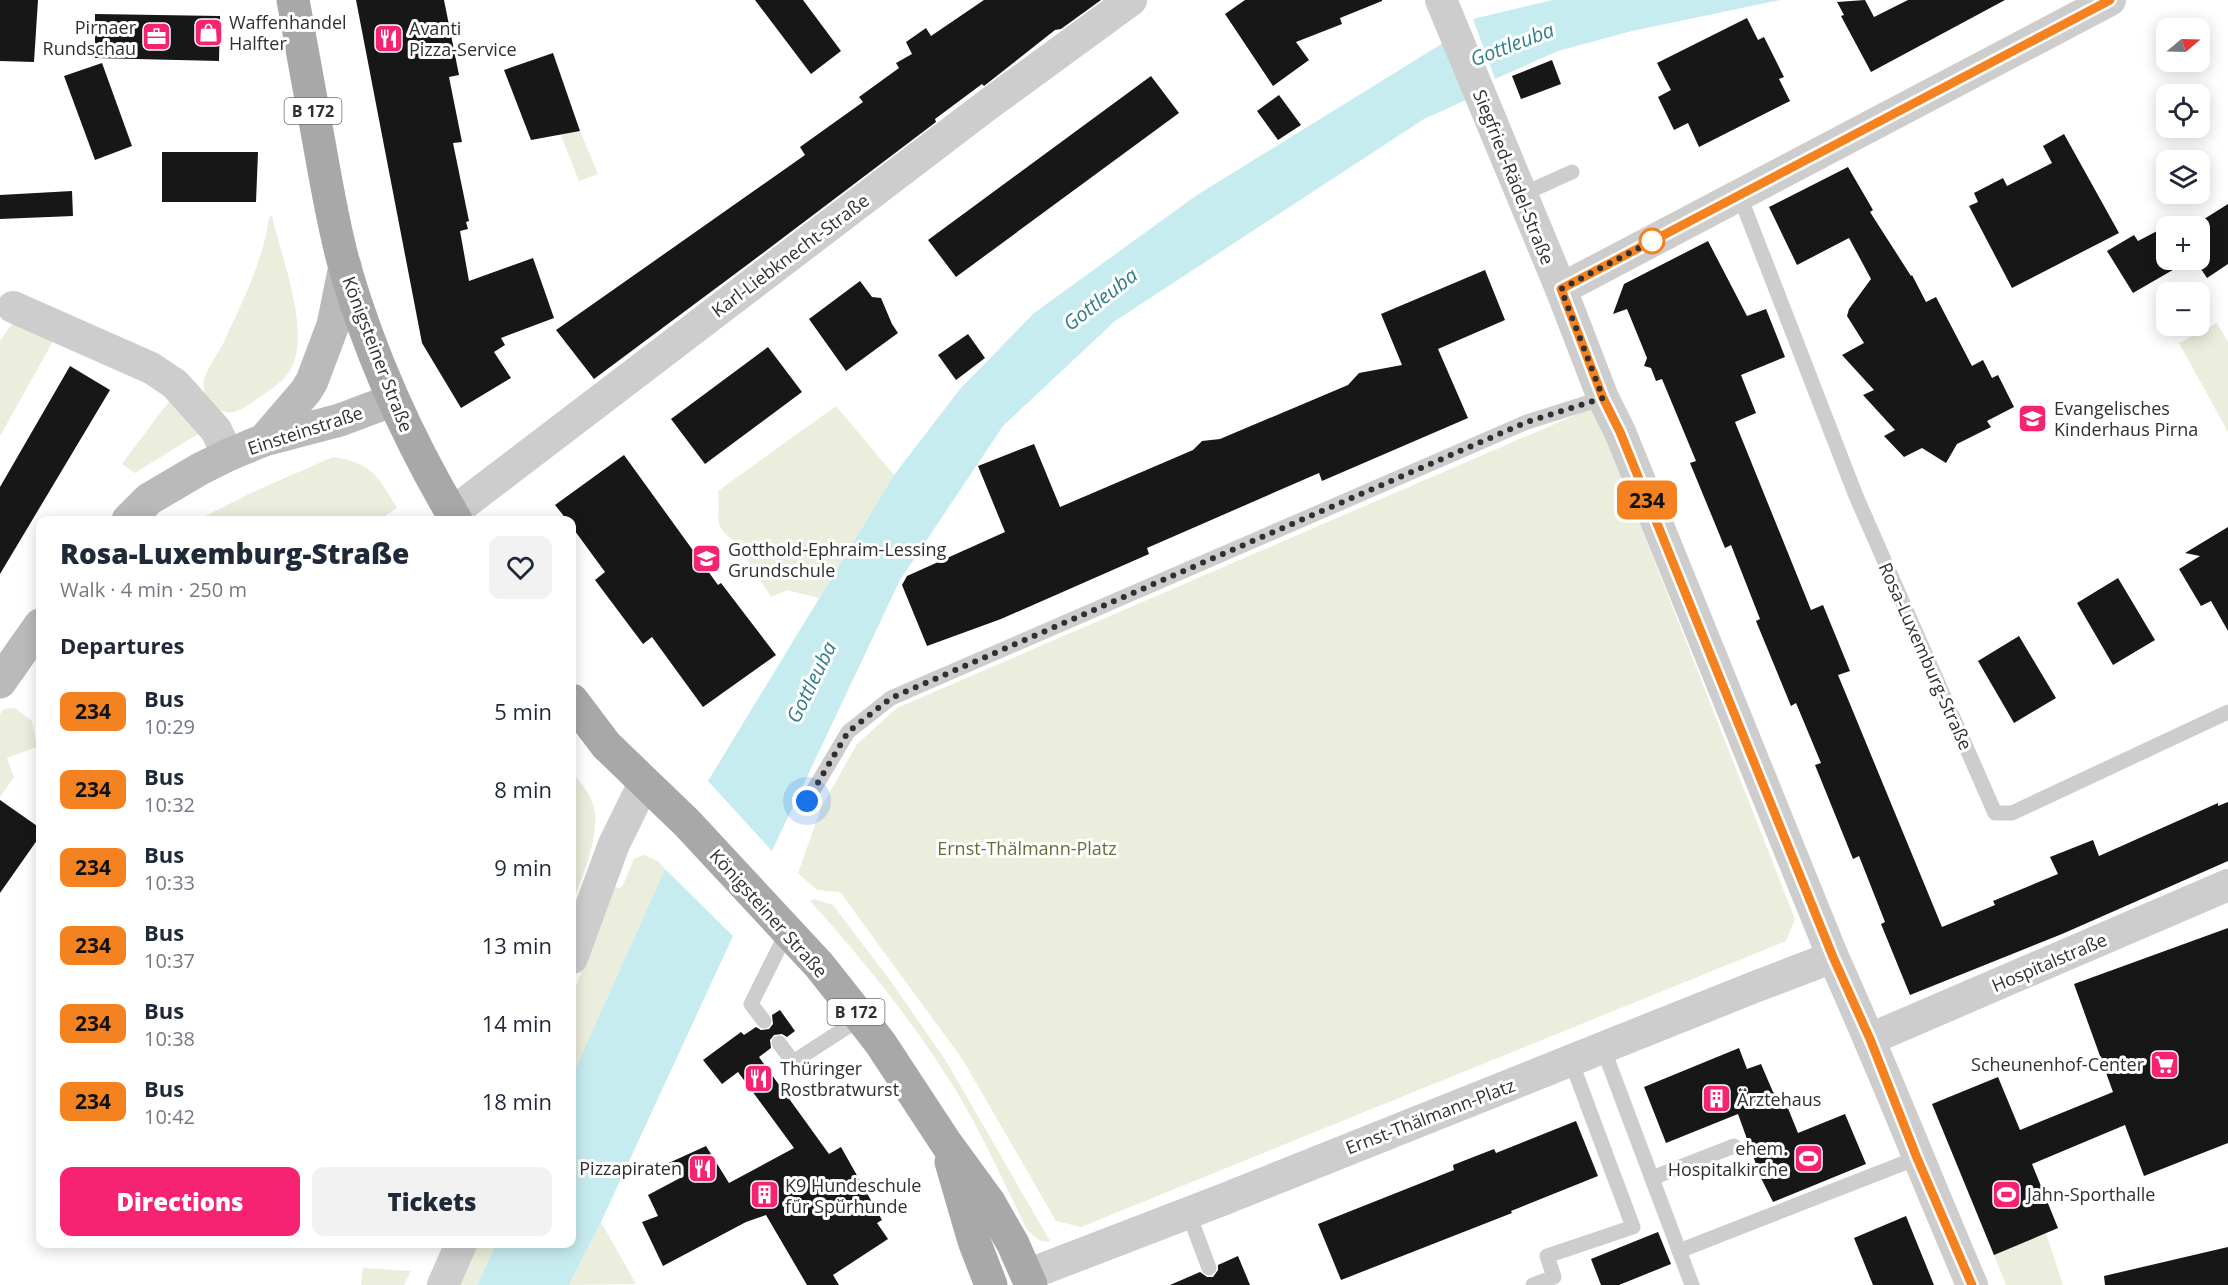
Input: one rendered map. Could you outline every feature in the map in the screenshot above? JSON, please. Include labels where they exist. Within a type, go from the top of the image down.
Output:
[{"type":"main road","name":"Königsteiner Straße","points":[[293,0],[324,170],[345,266],[367,336],[393,400],[412,442],[453,516]]},
{"type":"main road","points":[[264,440],[312,381],[333,325],[345,266]]},
{"type":"main road","name":"Einsteinstraße","points":[[132,516],[149,499],[200,469],[264,440],[340,420],[393,400]]},
{"type":"main road","points":[[0,682],[36,632]]},
{"type":"main road","name":"Königsteiner Straße","points":[[576,705],[606,745],[687,823],[819,965],[861,1018],[881,1044],[945,1143],[989,1202],[1013,1244],[1029,1280]]},
{"type":"main road","name":"Königsteiner Straße","points":[[945,1143],[974,1241],[991,1285]]},
{"type":"street","name":"Karl-Liebknecht-Straße","points":[[455,516],[986,105],[1131,0]]},
{"type":"street","points":[[1561,289],[2110,0]]},
{"type":"street","name":"Siegfried-Rädel-Straße","points":[[1447,14],[1833,957],[1870,1039],[1917,1158],[1972,1285]]},
{"type":"street","points":[[13,307],[151,368],[175,384],[216,430],[228,456]]},
{"type":"street","points":[[576,947],[614,844],[644,783]]},
{"type":"street","name":"Hospitalstraße","points":[[1870,1039],[2228,885]]},
{"type":"street","name":"Ernst-Thälmann-Platz","points":[[1029,1280],[1188,1212],[1833,957]]},
{"type":"street","points":[[443,1285],[459,1248]]},
{"type":"lane","points":[[1521,195],[1572,172]]},
{"type":"lane","name":"Rosa-Luxemburg-Straße","points":[[1739,194],[1856,496],[1995,813],[2012,813],[2228,712]]},
{"type":"lane","points":[[807,801],[848,732],[891,698],[1516,427],[1603,398]]},
{"type":"lane","points":[[764,1021],[751,1004],[787,932]]},
{"type":"lane","points":[[779,1043],[793,1062],[861,1018]]},
{"type":"lane","points":[[1603,1048],[1692,1285]]},
{"type":"lane","points":[[1533,1285],[1554,1277],[1547,1256],[1633,1227],[1571,1060]]},
{"type":"lane","points":[[1652,1178],[1734,1146]]},
{"type":"lane","points":[[1679,1251],[1917,1158]]},
{"type":"lane","points":[[1188,1212],[1209,1268]]},
{"type":"green space","points":[[580,131],[598,174],[579,181],[561,135]]},
{"type":"green space","points":[[272,216],[297,317],[296,356],[289,372],[274,387],[238,410],[222,411],[208,404],[204,380],[251,282],[269,217]]},
{"type":"green space","points":[[16,318],[57,334],[0,436],[0,341]]},
{"type":"green space","points":[[2217,323],[2228,342],[2228,432],[2179,343],[2192,336],[2210,336],[2210,327]]},
{"type":"green space","points":[[173,396],[201,432],[135,473],[122,464]]},
{"type":"green space","points":[[836,406],[894,475],[819,598],[787,590],[771,597],[744,555],[742,546],[721,529],[718,518],[718,491]]},
{"type":"green space","name":"Ernst-Thälmann-Platz","points":[[1594,407],[1795,919],[1786,941],[1081,1227],[1056,1221],[963,1060],[840,892],[817,890],[798,873],[822,806],[857,744],[897,708]]},
{"type":"green space","points":[[333,457],[365,467],[379,479],[397,508],[385,516],[205,516]]},
{"type":"green space","points":[[15,708],[32,721],[36,747],[7,758],[14,777],[0,797],[0,714],[4,709]]},
{"type":"green space","points":[[576,777],[589,795],[594,807],[594,835],[587,865],[576,894]]},
{"type":"green space","points":[[644,855],[658,861],[665,869],[576,1067],[576,986],[613,887],[620,888],[623,885],[634,859]]},
{"type":"green space","points":[[814,899],[833,905],[892,983],[946,1061],[1050,1241],[1039,1240],[1026,1228],[977,1128],[943,1070],[880,983],[810,901]]},
{"type":"green space","points":[[601,1222],[636,1284],[569,1285]]},
{"type":"green space","points":[[2046,1233],[2063,1285],[2006,1285],[1994,1255]]},
{"type":"green space","points":[[475,1248],[494,1248],[477,1285],[459,1285]]},
{"type":"green space","points":[[363,1268],[411,1271],[404,1285],[361,1285]]},
{"type":"water","name":"Gottleuba","points":[[1552,0],[1780,0],[1632,31],[1558,51],[1495,79],[1473,19]]},
{"type":"water","name":"Gottleuba","points":[[1443,43],[1466,100],[1424,119],[1115,321],[1003,426],[900,580],[772,851],[708,781],[894,475],[960,389],[1034,313],[1197,195]]},
{"type":"water","points":[[665,869],[733,936],[601,1222],[569,1285],[477,1285],[494,1248],[576,1248],[576,1067]]},
{"type":"building","points":[[0,0],[38,0],[34,62],[0,61]]},
{"type":"building","points":[[356,0],[444,0],[459,75],[449,77],[462,142],[453,143],[469,221],[466,222],[468,229],[460,231],[469,281],[533,258],[554,318],[501,338],[505,345],[494,352],[511,378],[461,408],[422,343]]},
{"type":"building","points":[[755,0],[803,0],[841,51],[811,74]]},
{"type":"building","points":[[984,0],[1101,0],[1061,29],[1055,30],[984,86],[982,84],[935,119],[936,122],[594,379],[556,330],[805,155],[800,147],[863,102],[859,97],[899,68],[896,63],[912,54],[906,42],[926,28],[931,36]]},
{"type":"building","points":[[1245,0],[1382,1],[1340,18],[1342,24],[1296,42],[1309,60],[1273,86],[1225,14]]},
{"type":"building","points":[[1865,0],[1874,17],[1908,0],[2005,0],[1871,72],[1841,16],[1844,15],[1837,2]]},
{"type":"building","name":"Pirnaer Rundschau","points":[[95,14],[220,16],[219,61],[95,58]]},
{"type":"building","points":[[1747,18],[1758,40],[1764,37],[1784,77],[1779,79],[1790,101],[1699,147],[1688,123],[1674,130],[1658,97],[1671,90],[1657,63]]},
{"type":"building","points":[[553,53],[580,131],[531,140],[504,70]]},
{"type":"building","points":[[1552,60],[1561,84],[1521,99],[1512,76]]},
{"type":"building","points":[[102,63],[132,146],[95,160],[64,76]]},
{"type":"building","points":[[1151,76],[1179,113],[956,277],[928,240]]},
{"type":"building","points":[[1279,95],[1301,125],[1278,140],[1257,111]]},
{"type":"building","points":[[2064,134],[2119,233],[2012,288],[1969,206],[1978,202],[1974,193],[2003,178],[2007,186],[2052,163],[2043,146]]},
{"type":"building","points":[[162,152],[258,152],[256,202],[162,202]]},
{"type":"building","points":[[1848,167],[1873,210],[1870,212],[1912,275],[1926,302],[1936,297],[1972,366],[1983,360],[1992,378],[1998,375],[2014,407],[1987,421],[1991,427],[1957,444],[1946,463],[1922,448],[1904,457],[1884,436],[1895,430],[1863,395],[1874,390],[1842,355],[1864,343],[1847,316],[1849,309],[1871,279],[1849,238],[1797,265],[1769,207]]},
{"type":"building","points":[[72,191],[73,216],[0,219],[0,195]]},
{"type":"building","points":[[2228,204],[2228,264],[2207,278],[2202,270],[2210,270],[2209,216]]},
{"type":"building","points":[[2156,232],[2156,270],[2173,270],[2133,293],[2107,251],[2134,235],[2138,241]]},
{"type":"building","points":[[1708,241],[1747,316],[1766,309],[1785,357],[1741,375],[1756,413],[1735,422],[1811,610],[1823,605],[1850,671],[1838,675],[1942,927],[1995,905],[1993,901],[2058,874],[2050,857],[2093,840],[2099,856],[2218,803],[2218,806],[2228,802],[2228,861],[2062,934],[1910,995],[1881,924],[1885,922],[1859,856],[1853,859],[1815,765],[1821,763],[1796,703],[1791,706],[1756,621],[1760,619],[1731,545],[1725,548],[1690,463],[1696,461],[1662,379],[1656,381],[1651,368],[1644,366],[1647,358],[1627,309],[1613,314],[1624,284]]},
{"type":"building","points":[[1485,270],[1505,320],[1438,349],[1468,418],[1322,481],[1319,473],[1147,548],[1149,554],[1001,619],[927,646],[902,585],[907,576],[1005,532],[978,466],[1034,444],[1060,507],[1193,450],[1202,441],[1220,439],[1348,385],[1359,373],[1402,365],[1381,314]]},
{"type":"building","points":[[860,281],[872,297],[881,298],[898,333],[846,371],[809,319]]},
{"type":"building","points":[[968,334],[985,358],[956,380],[938,355]]},
{"type":"building","points":[[768,347],[802,392],[705,464],[671,419]]},
{"type":"building","points":[[70,366],[110,390],[0,574],[0,487]]},
{"type":"building","points":[[624,455],[718,585],[721,583],[776,655],[703,707],[652,637],[643,644],[595,580],[605,572],[576,532],[576,516],[564,516],[555,505]]},
{"type":"building","points":[[2228,527],[2228,631],[2211,601],[2201,606],[2179,569],[2200,556],[2185,553]]},
{"type":"building","points":[[2118,578],[2155,640],[2113,665],[2077,603]]},
{"type":"building","points":[[2019,636],[2056,698],[2014,723],[1978,661]]},
{"type":"building","points":[[0,800],[36,825],[36,842],[0,893]]},
{"type":"building","name":"Scheunenhof-Center","points":[[2228,928],[2228,1143],[2144,1176],[2125,1125],[2032,1164],[2058,1228],[1994,1255],[1932,1104],[1998,1077],[2020,1130],[2113,1092],[2074,984]]},
{"type":"building","points":[[780,1010],[795,1031],[787,1037],[782,1034],[774,1035],[770,1040],[771,1048],[759,1057],[829,1154],[841,1147],[882,1220],[877,1223],[888,1239],[833,1275],[839,1285],[807,1285],[766,1215],[746,1222],[663,1266],[642,1222],[658,1216],[648,1195],[682,1177],[660,1167],[706,1146],[729,1183],[794,1148],[738,1072],[722,1084],[703,1060],[741,1032],[744,1035],[756,1027],[761,1030],[769,1029],[773,1024],[772,1015]]},
{"type":"building","points":[[1739,1048],[1747,1069],[1761,1064],[1773,1092],[1785,1101],[1798,1133],[1845,1114],[1866,1164],[1773,1202],[1761,1178],[1738,1114],[1666,1143],[1644,1087]]},
{"type":"building","points":[[1576,1121],[1598,1176],[1511,1211],[1512,1213],[1341,1280],[1318,1224],[1454,1170],[1453,1165],[1494,1149],[1496,1153]]},
{"type":"building","points":[[1906,1216],[1934,1285],[1873,1285],[1854,1238]]},
{"type":"building","points":[[1658,1232],[1671,1264],[1619,1285],[1601,1285],[1591,1259]]},
{"type":"building","points":[[2228,1247],[2228,1285],[2105,1285],[2104,1276]]},
{"type":"building","points":[[1238,1256],[1250,1285],[1170,1285],[1200,1272],[1207,1277],[1213,1277],[1218,1270],[1218,1265]]},
{"type":"bus line","name":"234","points":[[1972,1285],[1917,1158],[1870,1039],[1833,957],[1620,432],[1603,398],[1561,289],[2110,0]]},
{"type":"place","name":"Waffenhandel Halfter","points":[[208,32]]},
{"type":"place","name":"Pirnaer Rundschau","points":[[157,37]]},
{"type":"place","name":"Avanti Pizza-Service","points":[[388,38]]},
{"type":"place","name":"Evangelisches Kinderhaus Pirna","points":[[2033,418]]},
{"type":"place","name":"Gotthold-Ephraim-Lessing Grundschule","points":[[707,559]]},
{"type":"place","name":"Scheunenhof-Center","points":[[2165,1064]]},
{"type":"place","name":"Thüringer Rostbratwurst","points":[[759,1078]]},
{"type":"place","name":"Ärztehaus","points":[[1716,1099]]},
{"type":"place","name":"ehem. Hospitalkirche","points":[[1809,1158]]},
{"type":"place","name":"Pizzapiraten","points":[[703,1168]]},
{"type":"place","name":"Jahn-Sporthalle","points":[[2006,1194]]},
{"type":"place","name":"K9 Hundeschule für Spürhunde","points":[[764,1195]]},
{"type":"route","points":[[807,801],[848,732],[891,698],[1527,422],[1603,398],[1561,289],[1652,241]]}]
